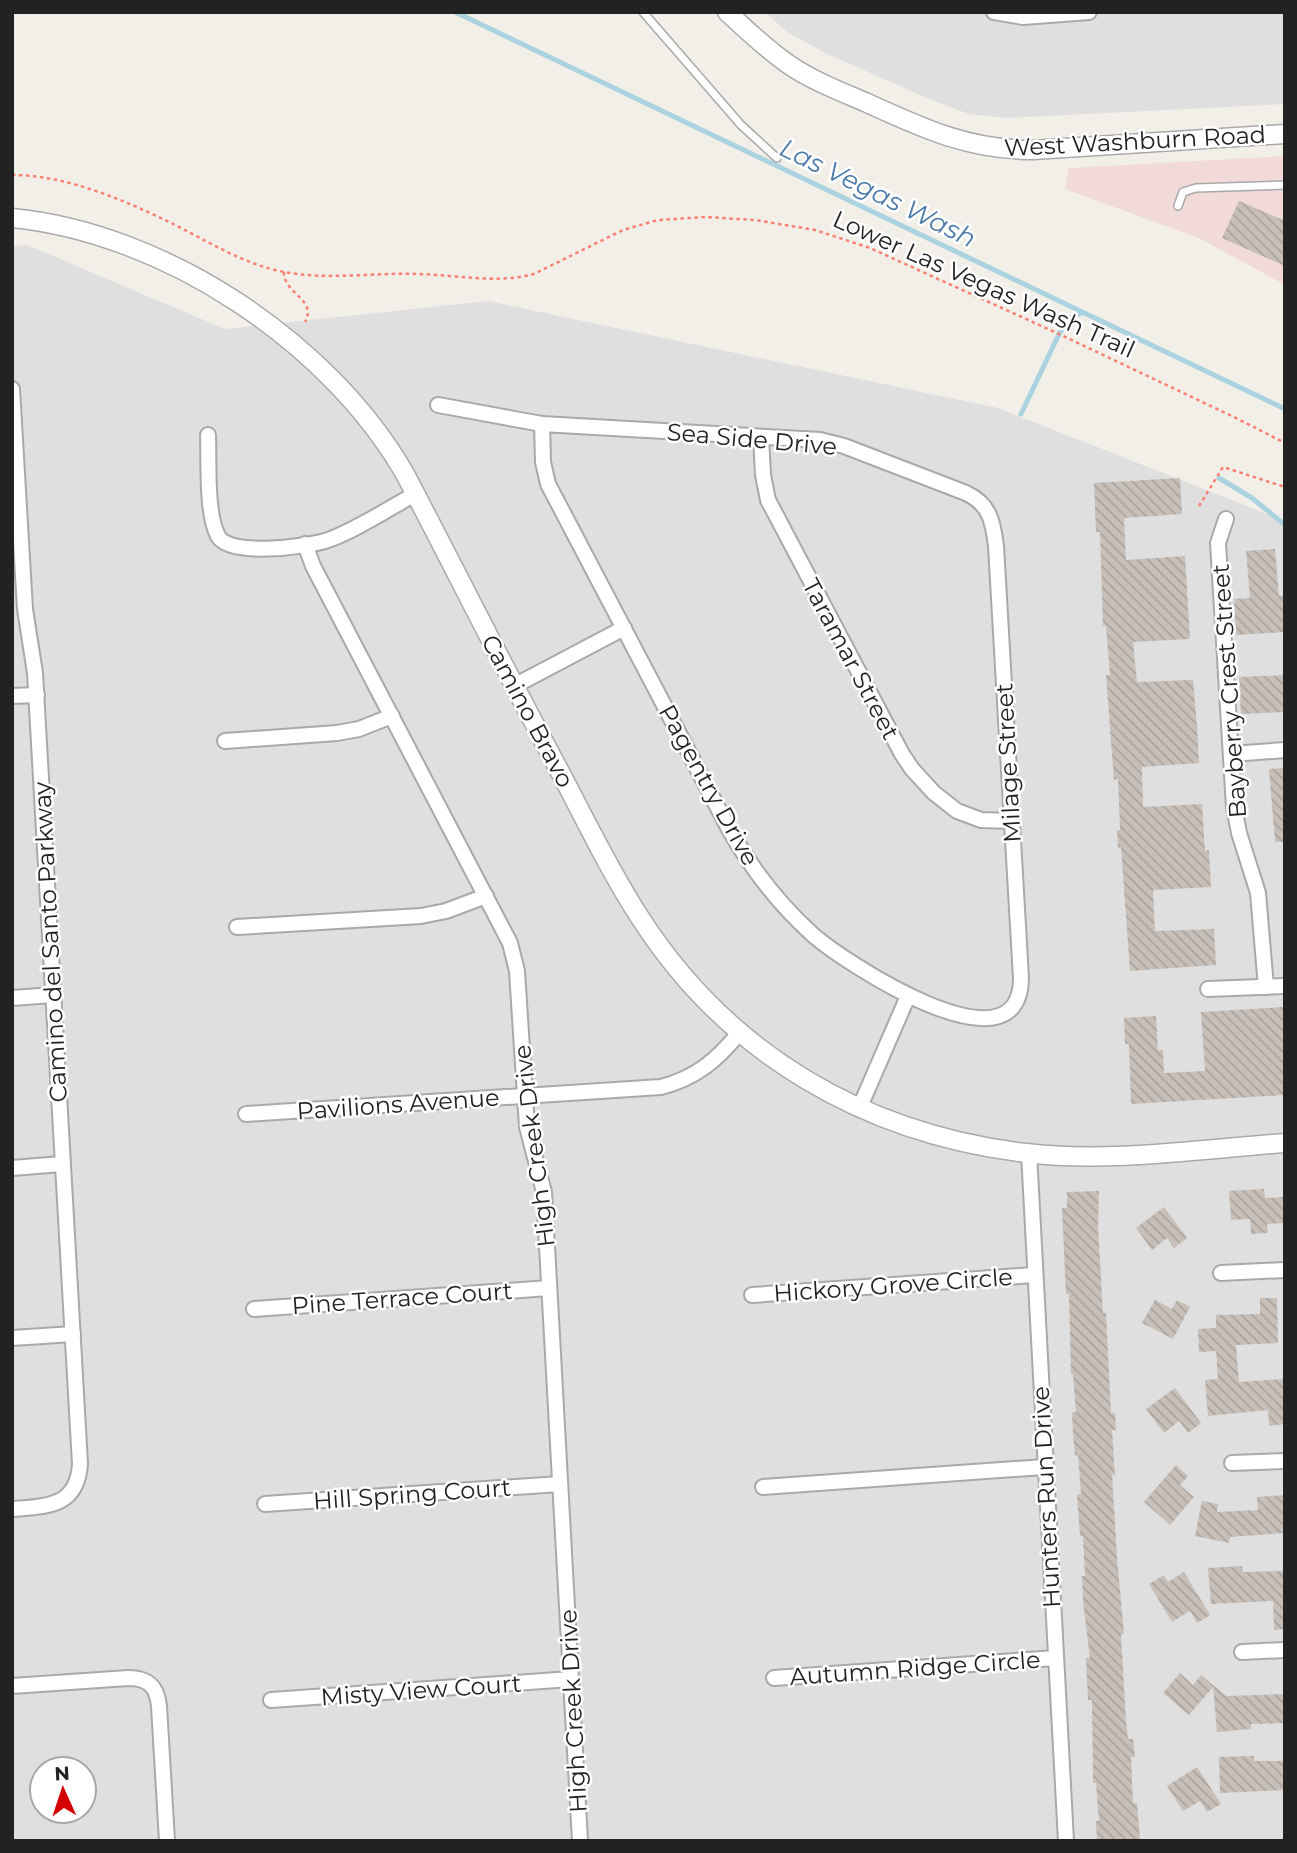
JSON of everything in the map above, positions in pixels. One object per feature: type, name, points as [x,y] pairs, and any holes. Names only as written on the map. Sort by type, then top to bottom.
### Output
[{"type":"street","name":"West Washburn Road","points":[[727,12],[790,65],[820,82],[919,127],[971,145],[1032,150],[1285,134]]},
{"type":"street","points":[[994,12],[1023,17],[1089,12]]},
{"type":"street","name":"Camino Bravo","points":[[12,218],[58,225],[108,239],[173,266],[236,302],[279,333],[327,374],[363,412],[388,446],[415,494],[606,860],[639,917],[687,980],[740,1033],[807,1081],[859,1108],[932,1135],[981,1146],[1029,1153],[1099,1155],[1285,1143]]},
{"type":"street","name":"Camino del Santo Parkway","points":[[12,389],[16,519],[37,695],[80,1464],[78,1480],[71,1494],[48,1506],[12,1509]]},
{"type":"street","name":"Sea Side Drive","points":[[438,405],[542,424],[820,440],[844,446],[966,493],[979,500],[989,512]]},
{"type":"street","name":"Pagentry Drive","points":[[542,424],[543,462],[548,484],[729,829],[764,883],[788,911],[828,947],[876,979],[908,996],[970,1018],[989,1019],[1007,1012]]},
{"type":"street","points":[[208,435],[211,514],[217,535],[223,543],[241,548],[305,544],[332,538],[415,494]]},
{"type":"street","name":"Taramar Street","points":[[761,437],[763,475],[768,500],[902,754],[934,793],[957,811],[981,820],[1011,821]]},
{"type":"street","name":"Milage Street","points":[[989,512],[996,546],[1021,988],[1014,1006],[1007,1012]]},
{"type":"street","name":"Bayberry Crest Street","points":[[1226,519],[1218,543],[1234,807],[1239,833],[1258,893],[1266,987]]},
{"type":"street","name":"High Creek Drive","points":[[305,544],[313,566],[510,943],[517,971],[529,1138],[540,1169],[544,1192],[580,1841]]},
{"type":"street","points":[[514,686],[624,628]]},
{"type":"street","points":[[12,696],[37,695]]},
{"type":"street","points":[[225,741],[337,733],[359,729],[392,716]]},
{"type":"street","points":[[1231,754],[1285,750]]},
{"type":"street","points":[[237,927],[421,916],[446,911],[486,897]]},
{"type":"street","points":[[1208,989],[1285,986]]},
{"type":"street","points":[[12,998],[53,995]]},
{"type":"street","points":[[859,1108],[908,996]]},
{"type":"street","name":"Pavilions Avenue","points":[[246,1114],[647,1089],[687,1079],[711,1063],[740,1033]]},
{"type":"street","name":"Hunters Run Drive","points":[[1029,1153],[1066,1841]]},
{"type":"street","points":[[12,1168],[62,1164]]},
{"type":"street","points":[[1221,1273],[1285,1270]]},
{"type":"street","name":"Hickory Grove Circle","points":[[752,1296],[1034,1275]]},
{"type":"street","name":"Pine Terrace Court","points":[[254,1309],[549,1288]]},
{"type":"street","points":[[12,1338],[73,1334]]},
{"type":"street","points":[[1231,1463],[1285,1461]]},
{"type":"street","points":[[763,1487],[1044,1467]]},
{"type":"street","name":"Hill Spring Court","points":[[265,1504],[559,1484]]},
{"type":"street","points":[[1242,1652],[1285,1650]]},
{"type":"street","name":"Autumn Ridge Circle","points":[[774,1678],[1056,1658]]},
{"type":"street","points":[[12,1686],[128,1678],[141,1679],[151,1684],[157,1694],[159,1706],[167,1841]]},
{"type":"street","name":"Misty View Court","points":[[271,1700],[571,1679]]},
{"type":"lane","points":[[643,12],[741,125],[777,158]]},
{"type":"lane","points":[[1178,206],[1183,192],[1196,188],[1285,185]]},
{"type":"path","name":"Lower Las Vegas Wash Trail","points":[[12,175],[66,183],[132,204],[250,262],[284,272],[336,278],[417,274],[513,278],[534,274],[623,230],[657,220],[705,217],[786,224],[815,230],[870,248],[1071,340],[1285,443]]},
{"type":"path","points":[[284,272],[287,286],[304,300],[308,308],[308,319],[305,322]]},
{"type":"path","points":[[1199,506],[1223,467],[1285,487]]},
{"type":"shaded area","points":[[765,12],[1285,12],[1285,104],[1006,118],[969,114],[827,54],[787,32]]},
{"type":"shaded area","points":[[1285,156],[1285,285],[1201,239],[1065,189],[1069,168]]},
{"type":"shaded area","points":[[27,245],[225,329],[488,301],[998,408],[1285,521],[1285,1841],[12,1841],[12,246]]},
{"type":"building","points":[[1239,201],[1285,221],[1285,266],[1222,238]]},
{"type":"building","points":[[1180,478],[1182,514],[1124,518],[1126,560],[1185,556],[1190,639],[1133,642],[1137,682],[1193,680],[1197,726],[1199,763],[1142,767],[1143,807],[1202,804],[1211,887],[1153,890],[1155,931],[1214,929],[1216,965],[1130,971],[1121,847],[1118,848],[1118,779],[1114,780],[1106,675],[1110,675],[1106,626],[1103,626],[1100,532],[1096,532],[1094,483]]},
{"type":"building","points":[[1275,549],[1279,596],[1285,595],[1285,632],[1236,635],[1234,599],[1250,598],[1246,551]]},
{"type":"building","points":[[1285,675],[1285,712],[1241,714],[1239,677]]},
{"type":"building","points":[[1285,768],[1285,842],[1275,842],[1269,769]]},
{"type":"building","points":[[1283,1007],[1285,1095],[1131,1104],[1129,1044],[1125,1044],[1124,1018],[1156,1016],[1158,1050],[1163,1050],[1164,1073],[1205,1071],[1201,1012]]},
{"type":"building","points":[[1264,1189],[1265,1198],[1285,1197],[1285,1223],[1267,1224],[1268,1233],[1251,1234],[1250,1219],[1231,1220],[1229,1191]]},
{"type":"building","points":[[1099,1191],[1098,1227],[1103,1313],[1106,1313],[1111,1413],[1115,1413],[1116,1430],[1112,1430],[1115,1477],[1112,1474],[1124,1634],[1121,1635],[1126,1721],[1128,1739],[1133,1739],[1133,1803],[1137,1803],[1140,1839],[1114,1841],[1097,1841],[1096,1821],[1099,1821],[1096,1783],[1093,1783],[1092,1700],[1088,1700],[1086,1658],[1090,1658],[1083,1601],[1083,1536],[1080,1536],[1077,1495],[1081,1494],[1073,1433],[1072,1412],[1076,1412],[1071,1374],[1069,1294],[1066,1294],[1062,1208],[1067,1208],[1067,1192]]},
{"type":"building","points":[[1164,1207],[1187,1238],[1174,1248],[1167,1238],[1152,1250],[1136,1228]]},
{"type":"building","points":[[1260,1298],[1277,1298],[1278,1343],[1236,1345],[1239,1382],[1283,1379],[1285,1424],[1269,1426],[1268,1410],[1208,1416],[1205,1380],[1218,1379],[1216,1351],[1199,1352],[1198,1329],[1216,1328],[1216,1315],[1260,1314]]},
{"type":"building","points":[[1155,1300],[1172,1309],[1177,1300],[1190,1307],[1173,1339],[1142,1323]]},
{"type":"building","points":[[1175,1388],[1201,1423],[1188,1433],[1179,1421],[1164,1433],[1146,1409]]},
{"type":"building","points":[[1176,1465],[1188,1476],[1180,1485],[1194,1497],[1170,1525],[1144,1502]]},
{"type":"building","points":[[1285,1495],[1285,1533],[1230,1537],[1229,1543],[1195,1536],[1202,1501],[1218,1504],[1217,1512],[1258,1510],[1257,1497]]},
{"type":"building","points":[[1242,1566],[1243,1572],[1285,1571],[1285,1629],[1274,1630],[1273,1601],[1211,1604],[1208,1568]]},
{"type":"building","points":[[1184,1572],[1210,1615],[1197,1623],[1190,1611],[1172,1622],[1149,1584],[1164,1575],[1168,1582]]},
{"type":"building","points":[[1180,1673],[1193,1685],[1201,1675],[1226,1696],[1285,1694],[1285,1723],[1251,1724],[1251,1729],[1217,1732],[1213,1687],[1189,1715],[1163,1693]]},
{"type":"building","points":[[1254,1756],[1254,1761],[1285,1761],[1285,1790],[1220,1793],[1219,1757]]},
{"type":"building","points":[[1197,1767],[1221,1804],[1207,1812],[1200,1801],[1183,1811],[1167,1786]]},
{"type":"waterway","name":"Las Vegas Wash","points":[[455,12],[1285,409]]},
{"type":"waterway","points":[[1021,414],[1059,334],[1071,317],[1082,313]]},
{"type":"waterway","points":[[1219,478],[1252,498],[1285,525]]}]
